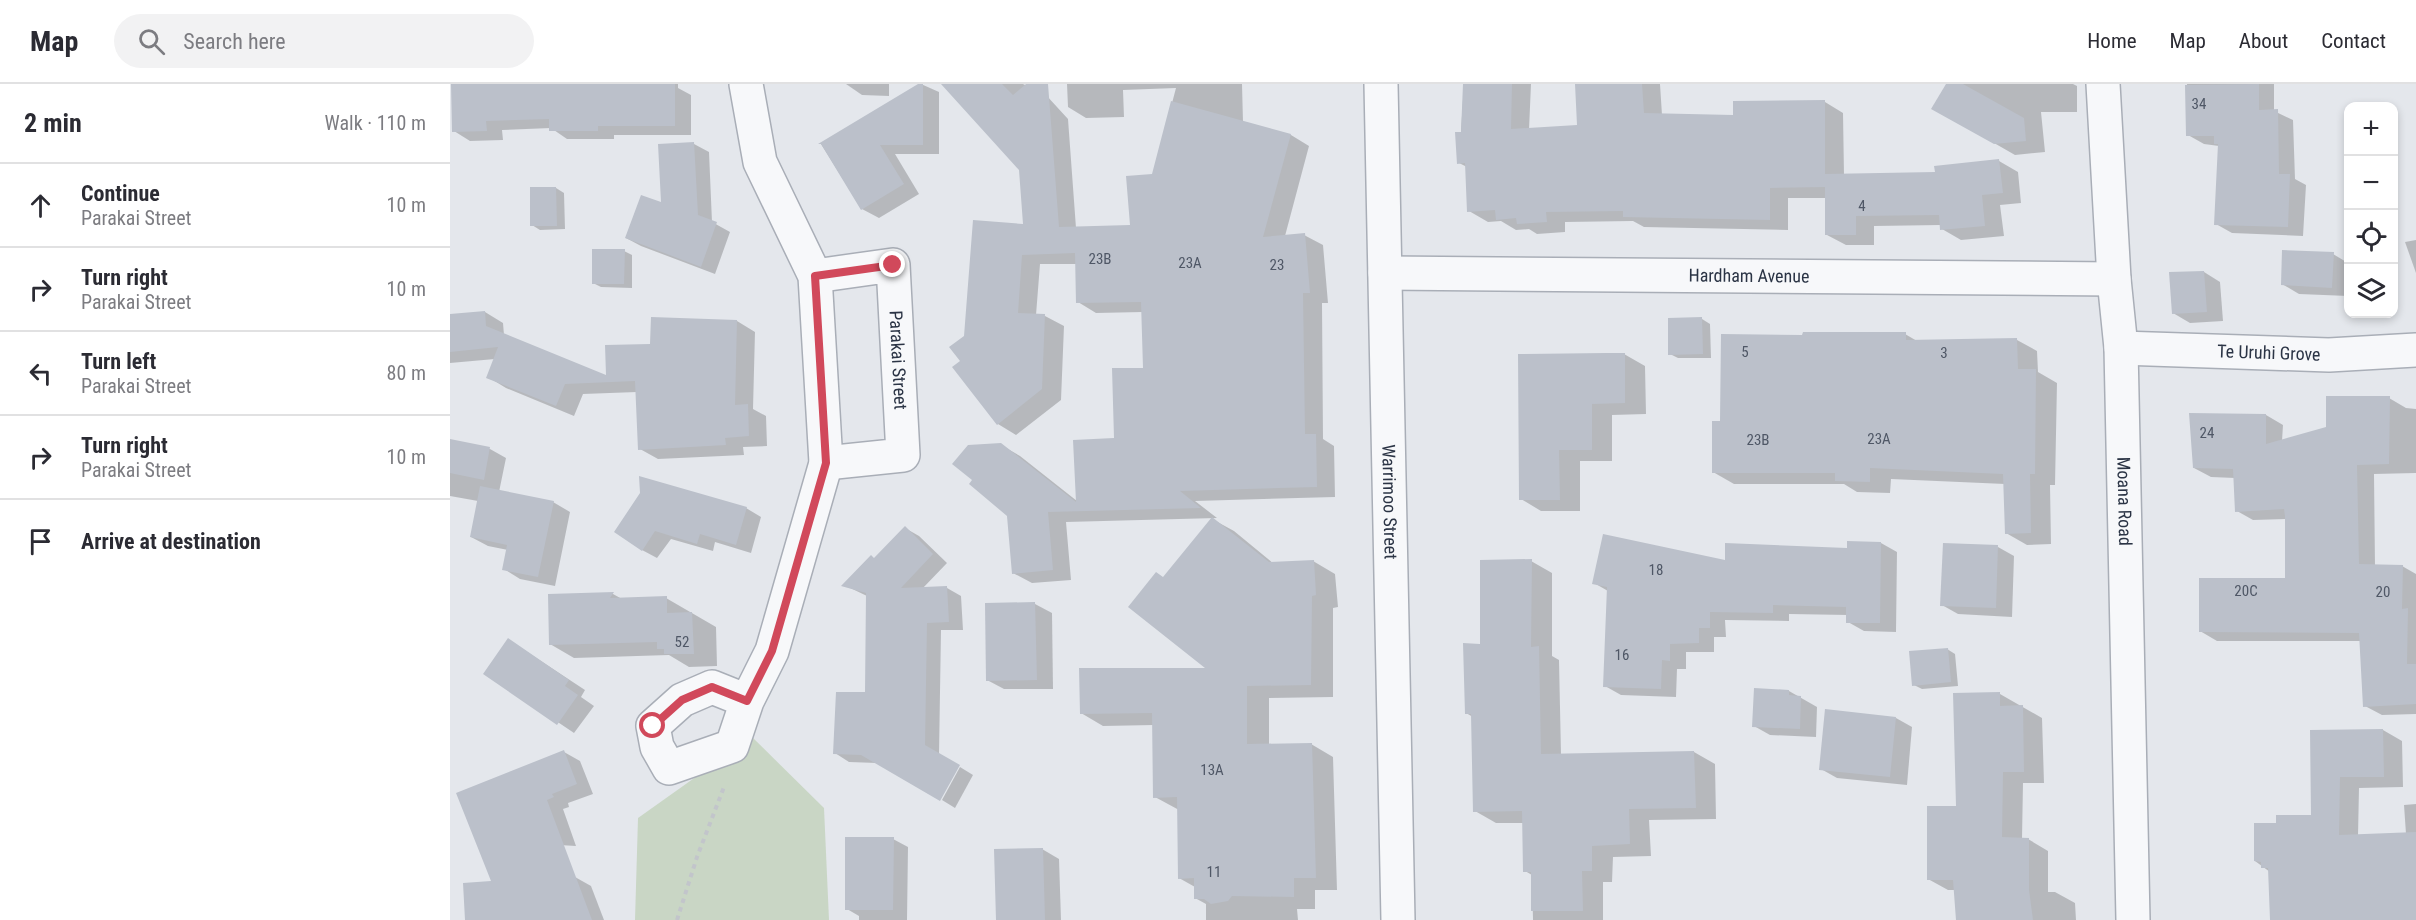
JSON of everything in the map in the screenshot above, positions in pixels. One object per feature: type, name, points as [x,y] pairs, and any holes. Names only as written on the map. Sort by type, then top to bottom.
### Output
[{"type":"street","points":[[746,84],[760,162],[815,276],[826,463],[772,651],[747,701],[732,746],[669,768],[657,747],[653,726],[682,700],[712,687],[747,701]]},
{"type":"street","name":"Warrimoo Street","points":[[1381,84],[1398,920]]},
{"type":"street","name":"Moana Road","points":[[2103,84],[2114,279],[2121,348],[2133,920]]},
{"type":"street","name":"Parakai Street","points":[[815,276],[893,265],[903,455],[826,463]]},
{"type":"street","name":"Hardham Avenue","points":[[1385,273],[2114,279]]},
{"type":"street","name":"Te Uruhi Grove","points":[[2121,348],[2329,355],[2416,350]]},
{"type":"path","points":[[678,920],[697,856],[732,766],[732,746]]},
{"type":"green space","points":[[752,737],[824,808],[829,920],[635,920],[638,818]]},
{"type":"building","points":[[451,84],[675,84],[675,126],[598,126],[598,131],[549,131],[549,119],[486,121],[487,131],[452,132]]},
{"type":"building","points":[[918,84],[923,84],[923,145],[880,145],[904,184],[861,210],[821,144],[818,144]]},
{"type":"building","points":[[941,84],[1002,84],[1013,95],[1026,84],[1048,84],[1059,227],[1130,225],[1126,176],[1152,174],[1171,101],[1291,134],[1263,237],[1305,233],[1310,293],[1303,293],[1305,434],[1316,434],[1317,487],[1180,491],[1201,508],[1048,512],[1053,570],[1012,574],[1007,516],[969,484],[972,480],[952,464],[968,445],[1001,443],[1076,502],[1073,440],[1114,438],[1112,368],[1143,368],[1141,302],[1076,303],[1075,253],[1022,255],[1018,313],[1045,314],[1042,389],[997,425],[952,367],[960,361],[949,347],[964,336],[973,220],[1023,224],[1019,170]]},
{"type":"building","points":[[1463,84],[1512,84],[1511,129],[1577,125],[1575,84],[1642,84],[1644,113],[1733,115],[1733,101],[1825,100],[1825,174],[1935,172],[1934,166],[1999,159],[2003,193],[1982,195],[1985,226],[1940,230],[1939,215],[1856,216],[1856,235],[1825,235],[1825,187],[1770,188],[1770,220],[1623,217],[1623,211],[1546,212],[1547,222],[1517,224],[1516,218],[1496,220],[1495,210],[1467,212],[1465,163],[1457,164],[1455,132],[1461,132]]},
{"type":"building","points":[[1946,84],[1963,84],[2024,118],[2026,141],[1994,144],[1931,109]]},
{"type":"building","points":[[2259,84],[2259,110],[2278,109],[2279,174],[2290,174],[2288,227],[2214,225],[2218,144],[2214,144],[2214,136],[2186,136],[2185,85]]},
{"type":"building","points":[[694,142],[698,215],[717,222],[701,267],[625,238],[641,195],[661,202],[658,144]]},
{"type":"building","points":[[530,187],[556,187],[557,226],[530,226]]},
{"type":"building","points":[[592,249],[625,249],[624,284],[592,284]]},
{"type":"building","points":[[2282,250],[2334,252],[2332,288],[2281,285]]},
{"type":"building","points":[[2204,271],[2207,312],[2172,314],[2169,272]]},
{"type":"building","points":[[485,311],[486,326],[606,375],[605,345],[650,344],[651,317],[737,320],[735,405],[748,404],[749,436],[725,438],[726,445],[638,450],[635,381],[565,384],[556,406],[486,378],[498,347],[450,352],[450,314]]},
{"type":"building","points":[[1702,317],[1703,354],[1668,355],[1668,318]]},
{"type":"building","points":[[1803,332],[1906,332],[1906,340],[2017,338],[2018,369],[2036,369],[2035,474],[2030,474],[2031,533],[2005,534],[2003,474],[1870,468],[1870,482],[1835,481],[1835,473],[1712,473],[1712,421],[1720,421],[1721,334],[1802,335]]},
{"type":"building","points":[[1625,353],[1625,403],[1592,404],[1592,450],[1559,450],[1560,500],[1519,500],[1518,354]]},
{"type":"building","points":[[2326,396],[2390,396],[2389,464],[2357,465],[2359,564],[2403,565],[2402,609],[2408,608],[2407,664],[2416,664],[2416,704],[2363,707],[2359,633],[2199,632],[2199,578],[2285,578],[2285,516],[2284,509],[2235,512],[2233,469],[2193,468],[2189,413],[2266,414],[2266,444],[2326,427]]},
{"type":"building","points":[[450,439],[490,447],[484,480],[450,473]]},
{"type":"building","points":[[639,476],[747,507],[736,545],[700,534],[697,544],[655,531],[642,551],[614,532],[640,493]]},
{"type":"building","points":[[480,486],[554,501],[538,577],[502,570],[507,545],[470,537]]},
{"type":"building","points":[[1212,517],[1269,562],[1314,560],[1316,595],[1312,596],[1311,685],[1247,686],[1247,744],[1312,743],[1316,878],[1294,878],[1294,897],[1232,896],[1228,901],[1211,904],[1204,899],[1194,899],[1194,878],[1178,879],[1177,797],[1153,798],[1152,713],[1080,714],[1079,668],[1205,668],[1128,607],[1156,572],[1163,577]]},
{"type":"building","points":[[905,526],[933,554],[901,588],[947,586],[949,622],[927,623],[925,745],[960,765],[940,801],[861,755],[833,754],[836,692],[865,692],[866,593],[841,586],[871,555],[874,558]]},
{"type":"building","points":[[1603,534],[1725,560],[1725,543],[1847,548],[1847,541],[1881,542],[1880,623],[1846,623],[1846,607],[1773,605],[1773,613],[1710,612],[1710,628],[1699,628],[1699,643],[1670,644],[1670,661],[1662,660],[1661,689],[1603,687],[1607,587],[1592,584]]},
{"type":"building","points":[[1943,543],[1998,545],[1996,608],[1940,606]]},
{"type":"building","points":[[1532,559],[1531,647],[1539,646],[1541,754],[1694,751],[1696,808],[1629,809],[1630,844],[1592,846],[1592,871],[1582,871],[1583,911],[1531,911],[1531,872],[1523,872],[1522,811],[1473,812],[1471,714],[1465,714],[1463,643],[1480,644],[1480,560]]},
{"type":"building","points":[[614,592],[610,598],[667,596],[667,613],[692,612],[694,654],[664,654],[664,649],[657,649],[657,642],[549,645],[548,594]]},
{"type":"building","points":[[1035,602],[1037,680],[986,681],[985,603]]},
{"type":"building","points":[[508,638],[569,680],[565,686],[578,695],[557,725],[483,674]]},
{"type":"building","points":[[1948,648],[1951,682],[1912,686],[1909,651]]},
{"type":"building","points":[[1754,688],[1789,690],[1789,695],[1801,696],[1800,729],[1752,727]]},
{"type":"building","points":[[2000,692],[2000,706],[2023,705],[2024,772],[2003,772],[2002,837],[2029,838],[2029,890],[2033,920],[1956,920],[1953,880],[1927,880],[1927,806],[1956,806],[1953,693]]},
{"type":"building","points":[[1825,709],[1896,717],[1890,777],[1819,770]]},
{"type":"building","points":[[2383,729],[2384,777],[2340,777],[2339,835],[2416,832],[2416,920],[2270,920],[2268,868],[2261,868],[2261,862],[2254,861],[2254,823],[2276,823],[2276,815],[2311,815],[2310,730]]},
{"type":"building","points":[[564,750],[577,784],[552,794],[554,797],[547,800],[592,920],[465,920],[463,883],[491,881],[456,793]]},
{"type":"building","points":[[845,837],[894,837],[893,910],[845,910]]},
{"type":"building","points":[[1043,848],[1045,920],[996,920],[994,849]]},
{"type":"route","points":[[653,726],[682,700],[712,687],[747,701],[772,651],[826,463],[815,276],[893,265]]}]
